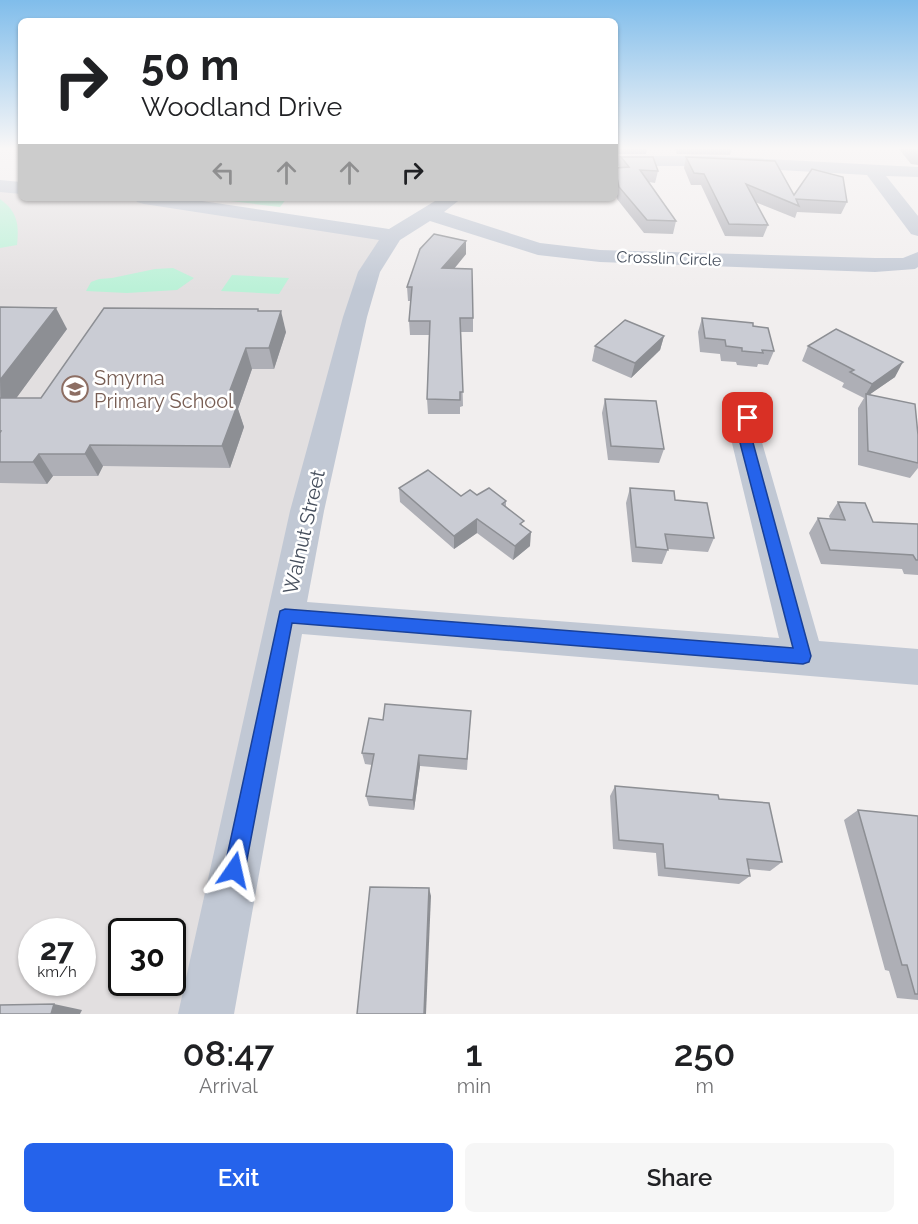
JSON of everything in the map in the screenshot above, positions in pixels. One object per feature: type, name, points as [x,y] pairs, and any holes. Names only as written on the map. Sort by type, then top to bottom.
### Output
[{"type":"street","points":[[893,196],[918,230]]},
{"type":"street","points":[[164,201],[392,236]]},
{"type":"street","name":"Walnut Street","points":[[207,1014],[285,616],[355,317],[369,272],[392,236],[439,206]]},
{"type":"street","name":"Crosslin Circle","points":[[439,206],[538,249],[600,256],[875,265],[907,264],[918,259]]},
{"type":"street","points":[[748,418],[746,439],[803,656]]},
{"type":"street","points":[[285,616],[918,667]]},
{"type":"shaded area","points":[[0,196],[18,196],[18,201],[164,201],[392,236],[369,272],[206,1014],[0,1014]]},
{"type":"green space","points":[[0,199],[11,209],[16,219],[17,245],[0,248]]},
{"type":"green space","points":[[230,201],[285,201],[280,207]]},
{"type":"green space","points":[[173,268],[194,278],[177,290],[127,293],[86,291],[91,282],[99,279]]},
{"type":"green space","points":[[232,275],[289,278],[279,294],[221,291]]},
{"type":"building","points":[[627,196],[659,196],[676,221],[647,220]]},
{"type":"building","points":[[715,196],[753,196],[768,225],[729,224]]},
{"type":"building","points":[[776,196],[846,196],[847,202],[796,199],[799,206]]},
{"type":"building","points":[[434,234],[466,241],[442,268],[472,269],[473,318],[460,318],[463,392],[460,392],[460,400],[427,399],[430,321],[409,321],[412,287],[407,287],[420,249]]},
{"type":"building","points":[[0,307],[56,308],[0,380]]},
{"type":"building","points":[[104,308],[281,311],[269,348],[246,348],[224,406],[237,406],[222,446],[90,445],[85,454],[39,454],[33,462],[0,462],[0,398],[41,398]]},
{"type":"building","points":[[702,318],[753,323],[753,326],[768,328],[774,351],[762,350],[763,353],[742,351],[742,348],[726,346],[725,340],[705,338]]},
{"type":"building","points":[[625,320],[664,336],[635,363],[595,346]]},
{"type":"building","points":[[836,329],[903,362],[872,384],[850,372],[854,370],[808,346]]},
{"type":"building","points":[[866,394],[915,404],[918,463],[868,451]]},
{"type":"building","points":[[605,399],[656,401],[664,449],[611,446]]},
{"type":"building","points":[[428,470],[461,496],[470,490],[477,495],[489,488],[506,501],[502,504],[524,521],[520,524],[531,532],[515,546],[477,519],[454,536],[399,488]]},
{"type":"building","points":[[630,488],[674,491],[675,500],[707,503],[714,538],[665,534],[668,550],[636,547]]},
{"type":"building","points":[[838,502],[865,503],[873,522],[918,524],[918,560],[913,555],[830,550],[818,518],[845,520]]},
{"type":"building","points":[[385,704],[471,711],[467,759],[419,755],[413,800],[366,796],[374,754],[362,753],[369,718],[383,720]]},
{"type":"building","points":[[615,786],[718,795],[719,799],[769,803],[782,862],[747,859],[750,876],[665,868],[663,844],[619,840]]},
{"type":"building","points":[[858,810],[918,816],[918,994],[915,994],[907,965],[902,965]]},
{"type":"building","points":[[370,887],[429,888],[424,1014],[357,1014]]},
{"type":"building","points":[[54,1004],[51,1014],[0,1014],[0,1005]]},
{"type":"place","name":"Smyrna Primary School","points":[[75,389]]},
{"type":"route","points":[[234,870],[285,616],[803,656],[746,439],[748,418]]}]
